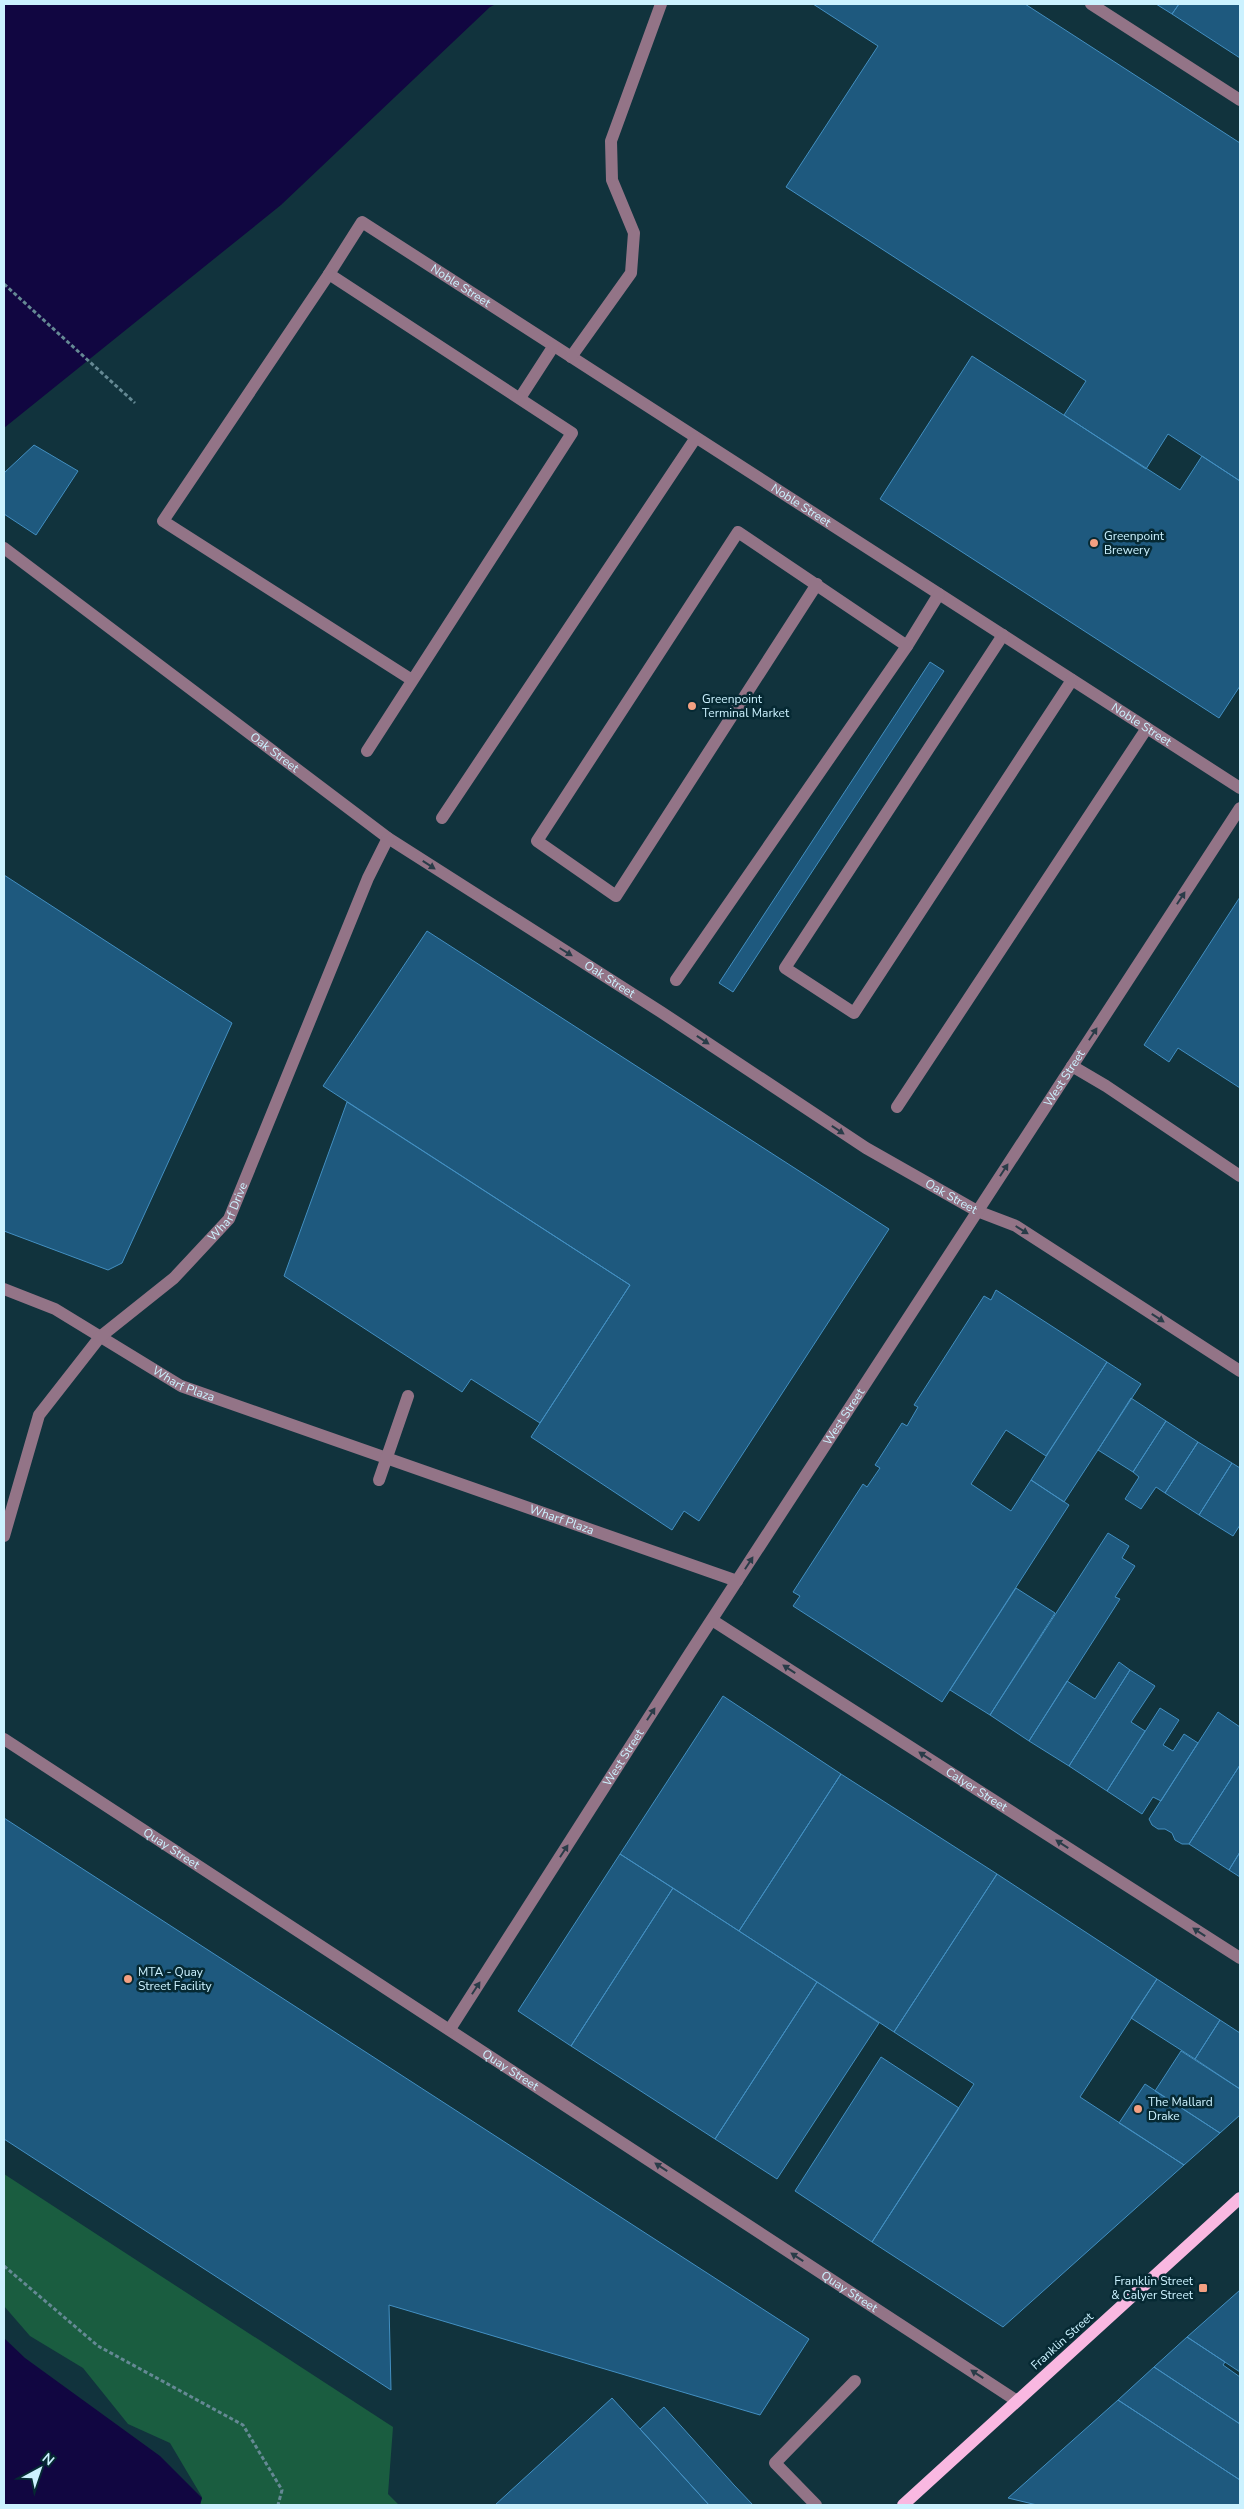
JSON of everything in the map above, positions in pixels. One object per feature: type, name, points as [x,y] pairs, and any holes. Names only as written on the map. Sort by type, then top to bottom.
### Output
[{"type":"main road","name":"Franklin Street","points":[[904,2505],[1240,2198]]},
{"type":"street","points":[[572,357],[631,273],[634,233],[612,180],[611,141],[661,4]]},
{"type":"street","points":[[1090,4],[1240,100]]},
{"type":"street","name":"Noble Street","points":[[329,274],[362,222],[553,347],[572,357],[695,439],[1240,788]]},
{"type":"street","points":[[367,751],[572,433],[329,274],[163,521],[412,680]]},
{"type":"street","points":[[520,398],[553,347]]},
{"type":"street","points":[[442,818],[695,439]]},
{"type":"street","points":[[818,584],[616,896],[537,840],[738,532],[818,584],[906,646]]},
{"type":"street","name":"Oak Street","points":[[4,548],[388,838],[661,1012],[866,1148],[977,1211],[1016,1226],[1240,1371]]},
{"type":"street","points":[[676,980],[906,646],[939,594]]},
{"type":"street","points":[[1003,635],[785,968],[854,1013],[1072,680]]},
{"type":"street","points":[[897,1108],[1147,728]]},
{"type":"street","name":"West Street","points":[[450,2029],[737,1580],[1240,808]]},
{"type":"street","name":"Wharf Drive","points":[[4,1536],[39,1415],[100,1337],[174,1278],[229,1219],[368,878],[388,838]]},
{"type":"street","points":[[1072,1066],[1106,1086],[1240,1176]]},
{"type":"street","name":"Wharf Plaza","points":[[4,1290],[55,1309],[181,1386],[737,1580]]},
{"type":"street","points":[[379,1480],[408,1396]]},
{"type":"street","name":"Calyer Street","points":[[712,1620],[1240,1958]]},
{"type":"street","name":"Quay Street","points":[[4,1740],[450,2029],[1017,2401]]},
{"type":"street","points":[[816,2505],[776,2463],[855,2381]]},
{"type":"path","points":[[4,284],[136,403]]},
{"type":"path","points":[[4,2266],[98,2346],[243,2425],[282,2490],[278,2505]]},
{"type":"green space","points":[[4,2174],[393,2427],[388,2494],[399,2505],[200,2505],[202,2497],[170,2443],[128,2424],[83,2368],[30,2336],[4,2306]]},
{"type":"shaded area","points":[[4,4],[496,4],[490,7],[281,205],[4,428]]},
{"type":"shaded area","points":[[4,2338],[25,2358],[160,2456],[202,2498],[200,2505],[4,2505]]},
{"type":"building","points":[[813,4],[1025,4],[1240,143],[1240,481],[1168,434],[1146,469],[1064,415],[1086,381],[786,187],[878,46]]},
{"type":"building","points":[[1156,4],[1179,4],[1172,14]]},
{"type":"building","points":[[1179,4],[1240,4],[1240,58],[1172,14]]},
{"type":"building","points":[[972,356],[1180,490],[1202,456],[1240,481],[1240,686],[1219,718],[880,499]]},
{"type":"building","points":[[34,445],[78,471],[36,535],[4,514],[4,473]]},
{"type":"building","points":[[930,662],[944,671],[733,992],[719,983]]},
{"type":"building","points":[[4,875],[232,1023],[122,1263],[108,1270],[4,1231]]},
{"type":"building","points":[[1240,897],[1240,1088],[1178,1048],[1169,1062],[1144,1045]]},
{"type":"building","points":[[427,931],[889,1229],[699,1521],[684,1511],[672,1530],[531,1437],[630,1285],[323,1086]]},
{"type":"building","points":[[347,1102],[630,1285],[540,1423],[471,1379],[462,1392],[284,1276]]},
{"type":"building","points":[[996,1290],[1107,1362],[1046,1456],[1006,1430],[971,1484],[1011,1511],[1031,1480],[1069,1505],[942,1702],[793,1606],[800,1596],[793,1592],[863,1484],[867,1487],[880,1468],[875,1465],[902,1423],[907,1426],[918,1407],[914,1405],[984,1296],[991,1300]]},
{"type":"building","points":[[1107,1362],[1141,1384],[1064,1502],[1031,1480]]},
{"type":"building","points":[[1131,1398],[1166,1421],[1133,1472],[1098,1450]]},
{"type":"building","points":[[1166,1421],[1198,1442],[1165,1493],[1156,1487],[1141,1509],[1125,1499],[1139,1477],[1133,1472]]},
{"type":"building","points":[[1198,1442],[1232,1463],[1199,1515],[1165,1493]]},
{"type":"building","points":[[1232,1463],[1240,1468],[1240,1525],[1233,1536],[1199,1515]]},
{"type":"building","points":[[1108,1533],[1129,1546],[1122,1558],[1135,1566],[1115,1597],[1120,1599],[1029,1741],[990,1715]]},
{"type":"building","points":[[1016,1588],[1055,1613],[990,1715],[950,1690]]},
{"type":"building","points":[[1119,1662],[1130,1670],[1069,1766],[1029,1741],[1067,1681],[1095,1699]]},
{"type":"building","points":[[1130,1670],[1155,1686],[1131,1722],[1145,1731],[1107,1791],[1069,1766]]},
{"type":"building","points":[[723,1696],[841,1774],[739,1931],[620,1854]]},
{"type":"building","points":[[1160,1708],[1179,1720],[1163,1745],[1173,1751],[1184,1734],[1198,1743],[1161,1801],[1153,1797],[1142,1814],[1107,1791]]},
{"type":"building","points":[[1218,1712],[1240,1727],[1240,1765],[1189,1844],[1182,1844],[1175,1840],[1172,1833],[1152,1825],[1149,1819]]},
{"type":"building","points":[[1240,1765],[1240,1852],[1229,1870],[1189,1844]]},
{"type":"building","points":[[841,1774],[997,1874],[894,2032],[739,1931]]},
{"type":"building","name":"MTA - Quay Street Facility","points":[[4,1818],[809,2339],[760,2415],[389,2305],[391,2390],[4,2139]]},
{"type":"building","points":[[1240,1852],[1240,1877],[1229,1870]]},
{"type":"building","points":[[620,1854],[673,1888],[571,2046],[518,2011]]},
{"type":"building","points":[[997,1874],[1157,1979],[1080,2097],[1184,2165],[1003,2327],[872,2242],[974,2084],[894,2032]]},
{"type":"building","points":[[673,1888],[817,1982],[715,2139],[571,2046]]},
{"type":"building","points":[[1157,1979],[1220,2020],[1195,2059],[1131,2018]]},
{"type":"building","points":[[817,1982],[879,2023],[777,2179],[715,2139]]},
{"type":"building","points":[[1220,2020],[1240,2033],[1240,2089],[1195,2059]]},
{"type":"building","points":[[1181,2051],[1240,2089],[1240,2115],[1220,2133],[1155,2091]]},
{"type":"building","points":[[881,2057],[959,2108],[872,2242],[795,2191]]},
{"type":"building","points":[[1145,2084],[1220,2133],[1184,2165],[1119,2123]]},
{"type":"building","points":[[1240,2290],[1240,2372],[1187,2337]]},
{"type":"building","points":[[1187,2337],[1225,2362],[1223,2365],[1240,2377],[1240,2424],[1154,2367]]},
{"type":"building","points":[[1154,2367],[1240,2424],[1240,2480],[1118,2400]]},
{"type":"building","points":[[612,2398],[709,2505],[495,2505]]},
{"type":"building","points":[[1118,2400],[1240,2480],[1240,2505],[1037,2505],[1008,2498]]},
{"type":"building","points":[[664,2407],[753,2505],[709,2505],[640,2429]]},
{"type":"place","name":"Greenpoint Brewery","points":[[1094,543]]},
{"type":"place","name":"Greenpoint Terminal Market","points":[[692,706]]},
{"type":"place","name":"MTA - Quay Street Facility","points":[[128,1979]]},
{"type":"place","name":"The Mallard Drake","points":[[1138,2109]]},
{"type":"place","name":"Franklin Street & Calyer Street","points":[[1203,2288]]}]
